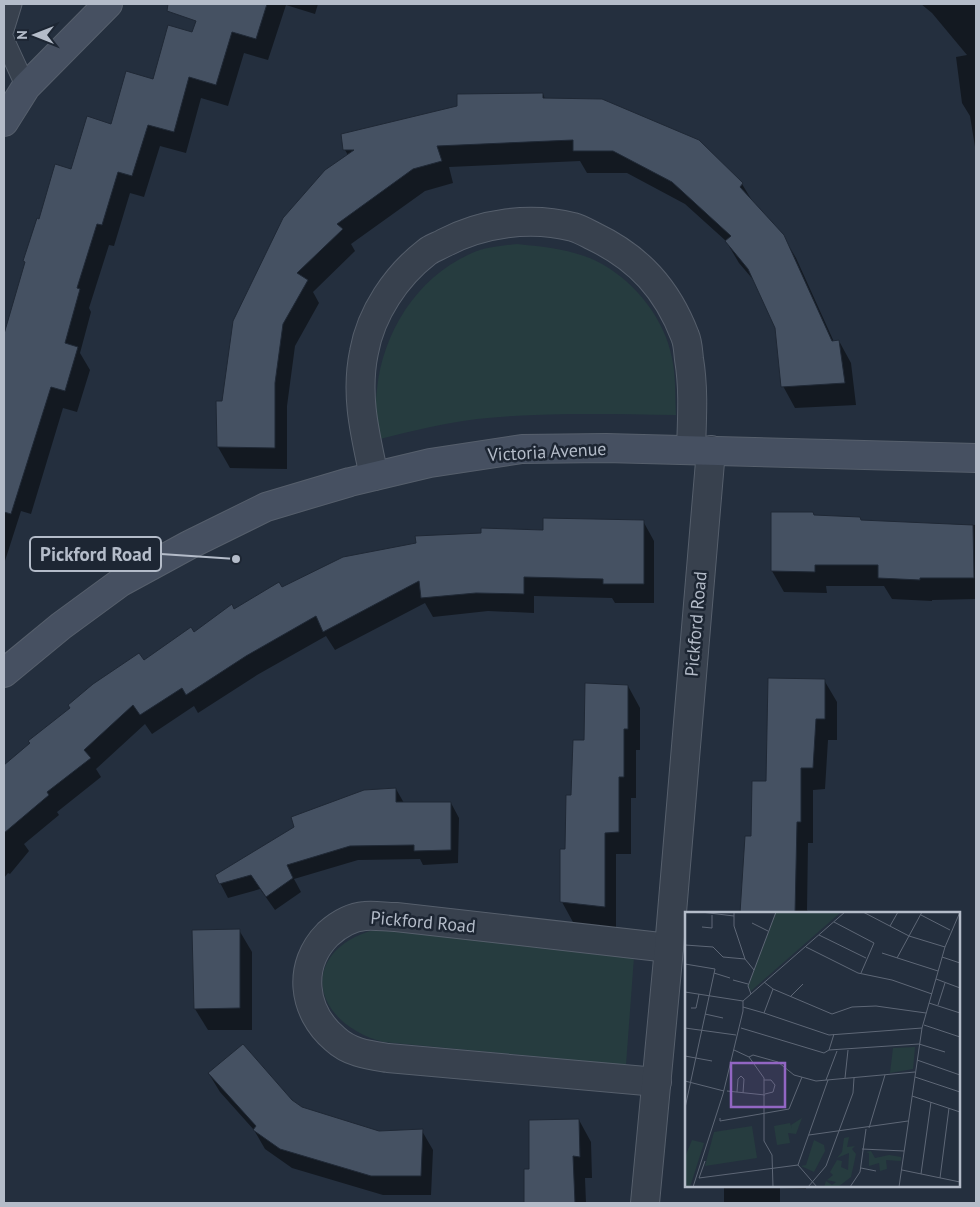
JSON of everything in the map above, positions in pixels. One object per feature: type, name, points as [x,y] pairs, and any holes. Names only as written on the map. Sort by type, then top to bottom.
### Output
[{"type":"street","points":[[4,122],[26,87],[108,4]]},
{"type":"street","points":[[374,476],[362,416],[361,383],[364,352],[376,316],[396,282],[428,251],[464,233],[499,224],[539,222],[574,227],[615,246],[645,270],[670,302],[686,338],[701,450]]},
{"type":"street","name":"Victoria Avenue","points":[[4,673],[61,626],[121,582],[189,545],[266,507],[374,476],[430,463],[522,449],[606,448],[976,458]]},
{"type":"street","name":"Pickford Road","points":[[645,1203],[669,948],[701,450]]},
{"type":"street","name":"Pickford Road","points":[[657,1082],[388,1058],[359,1053],[336,1040],[319,1023],[307,991],[307,977],[319,943],[334,929],[348,920],[365,916],[396,917],[669,948]]},
{"type":"lane","points":[[4,30],[12,4]]},
{"type":"lane","points":[[4,39],[26,87]]},
{"type":"green space","points":[[517,244],[561,250],[592,259],[614,272],[637,292],[656,317],[668,344],[674,372],[676,415],[576,414],[477,419],[416,430],[380,439],[375,422],[375,412],[381,368],[395,327],[406,309],[435,276],[452,263],[482,249]]},
{"type":"green space","points":[[381,928],[634,957],[626,1065],[383,1042],[358,1032],[339,1018],[327,1002],[322,984],[325,967],[336,951],[354,937]]},
{"type":"building","points":[[168,4],[267,4],[256,39],[232,32],[216,85],[189,77],[174,132],[148,125],[132,176],[118,172],[102,225],[97,224],[77,288],[80,289],[65,343],[78,347],[65,391],[51,387],[11,514],[4,512],[4,334],[25,262],[23,261],[37,218],[39,219],[55,164],[71,169],[87,116],[111,124],[126,71],[153,79],[168,25],[192,32],[196,21],[167,11]]},
{"type":"building","points":[[543,93],[543,98],[602,99],[699,140],[743,183],[740,187],[784,235],[832,341],[839,340],[845,383],[781,387],[775,328],[748,269],[725,241],[731,236],[672,182],[613,151],[573,151],[573,140],[437,146],[442,161],[413,169],[337,224],[343,229],[297,273],[308,280],[283,324],[275,383],[275,448],[217,447],[216,401],[222,401],[233,321],[283,218],[325,170],[354,150],[343,150],[341,134],[457,106],[457,94]]},
{"type":"building","points":[[771,512],[813,512],[814,515],[860,517],[861,520],[973,525],[974,578],[920,578],[920,580],[878,578],[878,565],[815,565],[815,572],[771,571]]},
{"type":"building","points":[[543,518],[644,520],[644,584],[603,584],[603,579],[524,577],[524,594],[476,593],[421,598],[419,581],[323,632],[316,616],[246,656],[186,695],[182,688],[140,715],[133,705],[84,750],[91,758],[47,792],[49,795],[4,833],[4,765],[30,743],[28,741],[70,708],[68,705],[93,684],[139,653],[144,660],[191,627],[194,632],[232,604],[234,609],[279,582],[282,587],[343,557],[416,543],[415,536],[481,533],[481,528],[543,530]]},
{"type":"building","points":[[768,678],[825,679],[825,719],[816,719],[813,768],[801,768],[801,822],[797,822],[795,912],[740,912],[745,836],[751,836],[752,781],[766,781]]},
{"type":"building","points":[[585,683],[628,685],[628,729],[624,729],[624,777],[619,777],[619,832],[605,833],[605,907],[560,902],[560,849],[565,849],[566,795],[571,795],[573,740],[584,740]]},
{"type":"building","points":[[396,788],[396,802],[451,802],[451,850],[414,851],[414,845],[350,846],[287,865],[293,878],[266,897],[251,875],[219,884],[215,875],[294,827],[291,817],[364,790]]},
{"type":"building","points":[[240,929],[240,1008],[194,1009],[192,930]]},
{"type":"building","points":[[243,1044],[292,1100],[302,1107],[379,1131],[423,1129],[421,1176],[371,1176],[280,1149],[253,1130],[256,1126],[208,1073]]},
{"type":"building","points":[[579,1119],[580,1157],[573,1156],[575,1203],[524,1203],[524,1169],[529,1169],[529,1120]]},
{"type":"place","name":"Pickford Road","points":[[236,559]]}]
